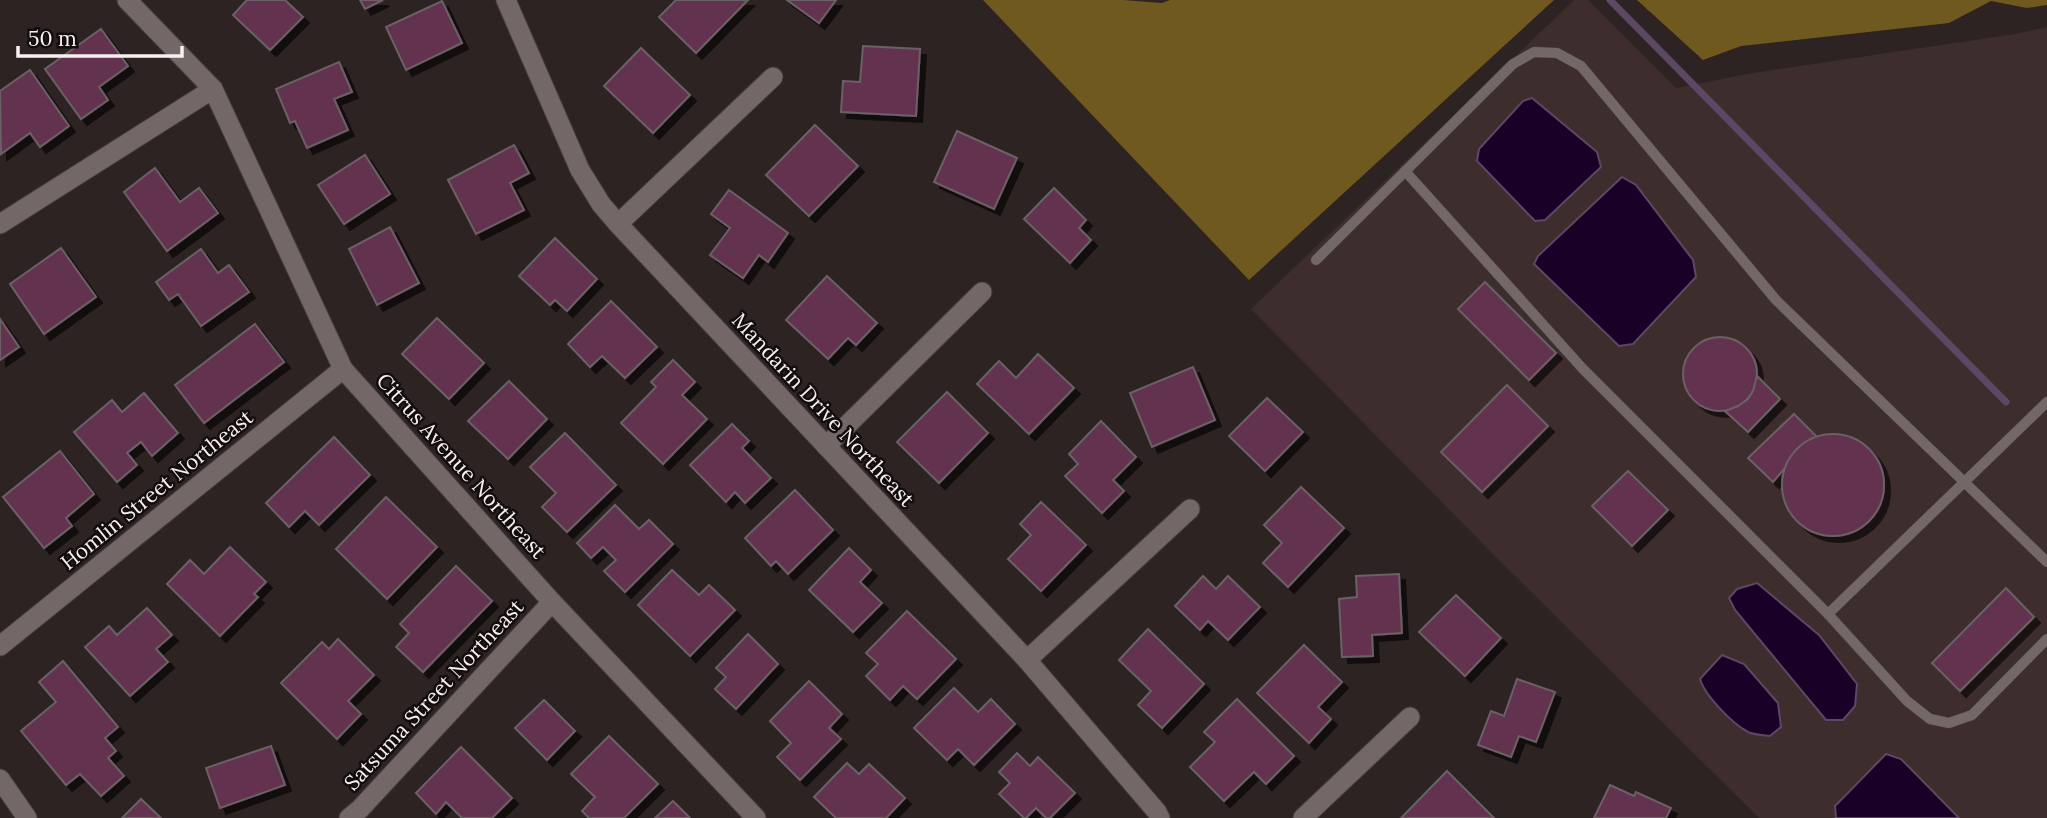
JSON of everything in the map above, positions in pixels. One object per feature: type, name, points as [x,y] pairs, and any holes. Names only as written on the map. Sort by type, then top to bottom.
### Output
[{"type":"street","name":"Citrus Avenue Northeast","points":[[127,0],[213,89],[343,369],[552,603],[756,818]]},
{"type":"street","name":"Mandarin Drive Northeast","points":[[506,0],[580,170],[601,204],[1027,660],[1160,818]]},
{"type":"street","points":[[618,224],[773,77]]},
{"type":"street","points":[[0,224],[213,89]]},
{"type":"street","points":[[826,446],[982,292]]},
{"type":"street","name":"Homlin Street Northeast","points":[[0,646],[343,369]]},
{"type":"street","points":[[1027,660],[1191,509]]},
{"type":"street","name":"Satsuma Street Northeast","points":[[358,815],[552,603]]},
{"type":"street","points":[[1303,818],[1410,717]]},
{"type":"street","points":[[0,779],[27,818]]},
{"type":"lane","points":[[1316,260],[1513,64],[1534,52],[1558,53],[1581,66],[1776,300],[2047,562]]},
{"type":"lane","points":[[1405,171],[1583,369],[1828,614],[1907,701],[1930,719],[1949,723],[1972,715],[2047,639]]},
{"type":"lane","points":[[1828,614],[2047,402]]},
{"type":"shaded area","points":[[983,0],[1123,0],[1162,3],[1170,0],[1554,0],[1249,280]]},
{"type":"shaded area","points":[[1574,0],[1588,0],[1676,88],[1747,74],[2047,27],[2047,818],[1759,818],[1251,309]]},
{"type":"shaded area","points":[[1637,0],[2047,0],[2047,5],[2027,8],[1991,1],[1949,23],[1741,46],[1703,60]]},
{"type":"shaded area","points":[[1532,98],[1597,152],[1601,167],[1545,220],[1535,221],[1477,161],[1479,149],[1523,101]]},
{"type":"shaded area","points":[[1622,177],[1636,185],[1693,260],[1696,277],[1633,344],[1619,346],[1534,264],[1538,256]]},
{"type":"shaded area","points":[[1757,583],[1819,635],[1857,684],[1855,706],[1843,720],[1826,720],[1735,610],[1729,598],[1737,589]]},
{"type":"shaded area","points":[[1722,655],[1744,664],[1778,703],[1781,727],[1770,736],[1753,734],[1742,728],[1720,709],[1703,686],[1700,679]]},
{"type":"shaded area","points":[[1886,754],[1901,759],[1959,818],[1836,818],[1835,806]]},
{"type":"building","points":[[247,0],[285,0],[303,17],[270,50],[233,15]]},
{"type":"building","points":[[360,0],[383,0],[365,9]]},
{"type":"building","points":[[676,0],[748,0],[696,53],[659,17]]},
{"type":"building","points":[[787,0],[836,0],[819,23]]},
{"type":"building","points":[[442,1],[462,43],[406,70],[386,27]]},
{"type":"building","points":[[101,29],[128,66],[99,87],[108,100],[81,119],[45,69]]},
{"type":"building","points":[[863,46],[920,49],[916,116],[841,112],[843,81],[860,82]]},
{"type":"building","points":[[641,48],[690,95],[653,133],[604,86]]},
{"type":"building","points":[[339,62],[352,92],[334,99],[348,130],[307,148],[295,121],[290,123],[276,89]]},
{"type":"building","points":[[30,70],[69,126],[40,147],[30,133],[1,154],[0,91]]},
{"type":"building","points":[[815,125],[858,166],[809,216],[766,175]]},
{"type":"building","points":[[957,131],[1017,158],[994,209],[934,182]]},
{"type":"building","points":[[514,145],[529,173],[510,183],[524,210],[476,234],[448,180]]},
{"type":"building","points":[[365,155],[390,194],[344,224],[318,185]]},
{"type":"building","points":[[155,168],[180,202],[199,188],[218,213],[167,251],[124,192]]},
{"type":"building","points":[[1054,188],[1086,220],[1079,228],[1091,240],[1070,263],[1024,219]]},
{"type":"building","points":[[729,190],[788,233],[768,262],[759,255],[743,278],[710,255],[730,228],[711,214]]},
{"type":"building","points":[[390,227],[419,283],[377,305],[349,249]]},
{"type":"building","points":[[555,238],[597,279],[567,311],[555,300],[550,305],[519,276]]},
{"type":"building","points":[[61,248],[96,297],[44,334],[10,284]]},
{"type":"building","points":[[201,249],[218,273],[229,265],[249,292],[201,326],[178,294],[169,300],[156,282]]},
{"type":"building","points":[[827,276],[877,323],[856,345],[848,338],[828,359],[786,320]]},
{"type":"building","points":[[1485,282],[1556,353],[1529,380],[1458,309]]},
{"type":"building","points":[[611,301],[657,347],[625,378],[602,356],[590,367],[568,344]]},
{"type":"building","points":[[437,318],[484,363],[449,399],[402,354]]},
{"type":"building","points":[[0,319],[19,347],[0,360]]},
{"type":"building","points":[[255,324],[284,362],[204,423],[175,385]]},
{"type":"building","points":[[1713,337],[1727,337],[1741,343],[1751,353],[1757,374],[1751,395],[1741,405],[1727,411],[1713,411],[1699,405],[1689,395],[1683,381],[1683,367],[1689,353],[1699,343]]},
{"type":"building","points":[[1038,354],[1074,388],[1029,434],[977,384],[999,361],[1016,378]]},
{"type":"building","points":[[673,360],[695,382],[682,395],[707,419],[663,464],[621,423],[656,387],[651,382]]},
{"type":"building","points":[[1193,367],[1215,420],[1152,447],[1130,393]]},
{"type":"building","points":[[1757,376],[1780,399],[1748,432],[1725,411],[1748,399]]},
{"type":"building","points":[[509,381],[547,419],[508,459],[468,421]]},
{"type":"building","points":[[1507,385],[1548,426],[1482,492],[1441,452]]},
{"type":"building","points":[[947,392],[988,433],[939,483],[897,442]]},
{"type":"building","points":[[144,393],[178,433],[152,456],[141,442],[127,453],[137,465],[117,482],[74,432],[112,400],[122,412]]},
{"type":"building","points":[[1267,398],[1303,432],[1265,471],[1229,436]]},
{"type":"building","points":[[1794,414],[1817,437],[1797,449],[1773,482],[1748,458]]},
{"type":"building","points":[[1101,421],[1136,457],[1113,480],[1124,491],[1102,513],[1065,476],[1078,464],[1069,454]]},
{"type":"building","points":[[732,424],[749,441],[742,448],[771,478],[745,503],[735,492],[726,502],[690,465]]},
{"type":"building","points":[[565,433],[616,485],[567,532],[542,507],[556,493],[530,467]]},
{"type":"building","points":[[1833,434],[1852,438],[1869,449],[1880,466],[1884,485],[1880,504],[1869,521],[1852,532],[1833,536],[1814,532],[1797,521],[1786,504],[1782,485],[1786,466],[1797,449],[1814,438]]},
{"type":"building","points":[[334,437],[370,475],[319,525],[305,511],[289,527],[266,503]]},
{"type":"building","points":[[60,451],[94,494],[66,518],[72,526],[44,548],[3,497]]},
{"type":"building","points":[[1628,471],[1668,510],[1632,546],[1592,506]]},
{"type":"building","points":[[1301,487],[1344,528],[1288,587],[1263,563],[1282,543],[1264,525]]},
{"type":"building","points":[[795,490],[833,530],[788,574],[776,561],[771,566],[745,538]]},
{"type":"building","points":[[386,497],[437,547],[387,599],[336,549]]},
{"type":"building","points":[[1041,502],[1086,545],[1041,591],[1008,559],[1031,535],[1020,524]]},
{"type":"building","points":[[615,505],[639,529],[649,520],[673,544],[625,592],[604,571],[616,560],[603,547],[591,558],[577,543]]},
{"type":"building","points":[[230,547],[266,582],[254,594],[258,597],[220,636],[167,584],[190,560],[204,574]]},
{"type":"building","points":[[849,548],[871,570],[860,582],[882,603],[853,632],[809,590]]},
{"type":"building","points":[[456,566],[492,601],[423,672],[396,647],[409,633],[400,624]]},
{"type":"building","points":[[672,570],[699,595],[709,585],[735,610],[690,656],[638,605]]},
{"type":"building","points":[[1399,574],[1402,633],[1372,635],[1373,656],[1342,657],[1339,599],[1357,597],[1356,576]]},
{"type":"building","points":[[1203,576],[1216,589],[1228,576],[1260,607],[1228,640],[1208,621],[1200,630],[1175,606]]},
{"type":"building","points":[[2006,588],[2034,617],[1960,691],[1932,663]]},
{"type":"building","points":[[1456,595],[1501,638],[1465,676],[1419,632]]},
{"type":"building","points":[[147,608],[172,635],[156,649],[168,662],[130,696],[85,647],[109,626],[117,635]]},
{"type":"building","points":[[907,611],[956,659],[917,699],[903,686],[890,700],[866,676],[878,664],[866,653]]},
{"type":"building","points":[[1148,629],[1204,684],[1162,728],[1138,705],[1151,691],[1119,660]]},
{"type":"building","points":[[748,634],[778,664],[736,709],[715,689],[726,677],[716,668]]},
{"type":"building","points":[[338,639],[374,675],[348,701],[361,714],[337,739],[281,683],[322,642],[329,649]]},
{"type":"building","points":[[1304,645],[1342,682],[1318,707],[1331,719],[1309,743],[1257,693]]},
{"type":"building","points":[[63,661],[118,727],[105,738],[116,751],[108,758],[124,776],[101,796],[80,774],[66,785],[21,731],[56,702],[39,682]]},
{"type":"building","points":[[1517,679],[1555,692],[1536,742],[1519,736],[1511,757],[1478,745],[1491,711],[1504,716]]},
{"type":"building","points":[[809,681],[842,714],[829,728],[841,739],[800,780],[777,757],[791,743],[770,721]]},
{"type":"building","points":[[954,688],[978,712],[991,699],[1015,724],[974,765],[958,749],[947,760],[914,728]]},
{"type":"building","points":[[1237,699],[1294,756],[1266,784],[1254,772],[1224,801],[1190,767],[1215,742],[1204,732]]},
{"type":"building","points":[[544,700],[575,731],[547,760],[515,728]]},
{"type":"building","points":[[609,736],[658,784],[624,818],[589,818],[582,811],[595,797],[571,774]]},
{"type":"building","points":[[271,746],[285,785],[220,808],[206,768]]},
{"type":"building","points":[[461,747],[512,798],[492,818],[462,818],[446,802],[436,814],[416,793]]},
{"type":"building","points":[[1017,753],[1030,766],[1038,757],[1075,793],[1050,818],[1046,818],[1036,808],[1024,818],[999,794],[1010,783],[999,772]]},
{"type":"building","points":[[847,763],[859,774],[869,764],[905,798],[886,818],[836,818],[814,797]]},
{"type":"building","points":[[1447,771],[1494,818],[1401,818]]},
{"type":"building","points":[[1610,785],[1634,796],[1636,792],[1671,808],[1666,818],[1594,818]]},
{"type":"building","points":[[141,799],[161,818],[122,818]]},
{"type":"building","points":[[673,801],[690,818],[655,818]]},
{"type":"waterway","points":[[1610,0],[2006,402]]}]
